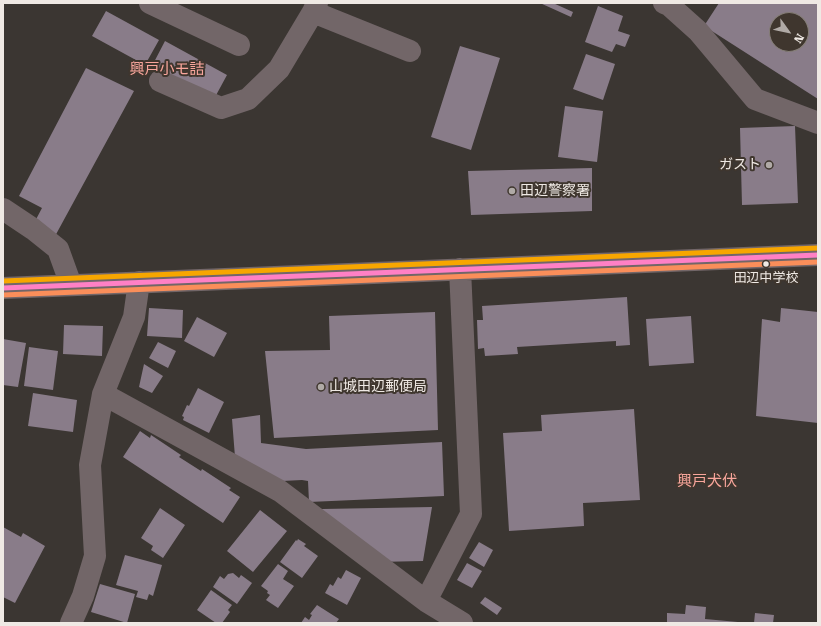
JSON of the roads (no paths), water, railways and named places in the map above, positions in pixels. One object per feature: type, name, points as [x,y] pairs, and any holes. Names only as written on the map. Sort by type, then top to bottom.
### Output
[{"type":"street","points":[[150,3],[239,45]]},
{"type":"street","points":[[664,3],[669,5],[698,31],[755,100],[818,123]]},
{"type":"street","points":[[160,81],[221,108],[248,99],[280,69],[315,7],[410,51]]},
{"type":"street","points":[[3,209],[33,229],[58,249],[71,285]]},
{"type":"street","points":[[3,288],[818,255]]},
{"type":"street","points":[[426,601],[471,514],[460,269]]},
{"type":"street","points":[[71,623],[83,596],[95,556],[90,465],[103,394],[134,317],[139,282]]},
{"type":"street","points":[[103,394],[280,492],[426,601],[462,623]]},
{"type":"place","name":"ガスト","points":[[769,165]]},
{"type":"place","name":"田辺警察署","points":[[512,191]]},
{"type":"place","name":"田辺中学校","points":[[766,264]]},
{"type":"place","name":"山城田辺郵便局","points":[[321,387]]},
{"type":"district","name":"興戸小モ詰","points":[[167,70]]},
{"type":"district","name":"興戸犬伏","points":[[707,482]]}]
